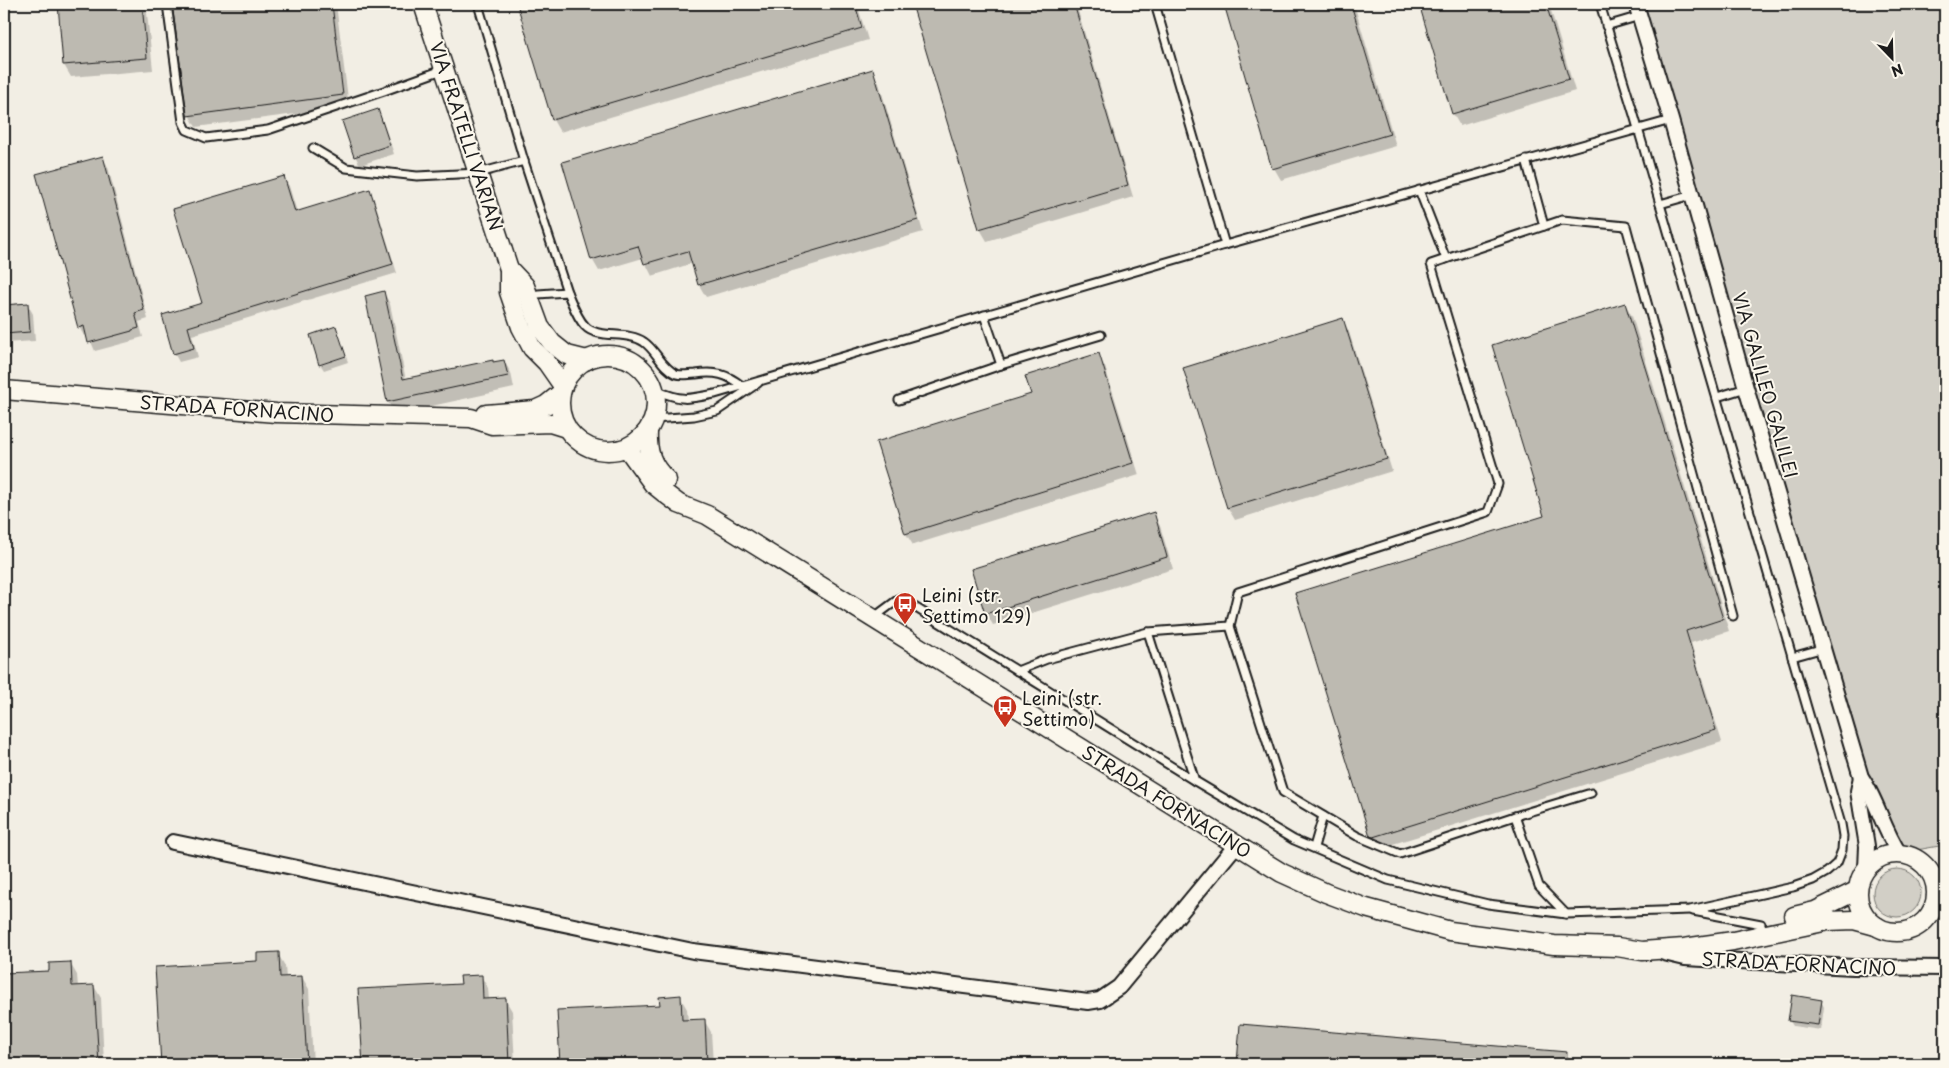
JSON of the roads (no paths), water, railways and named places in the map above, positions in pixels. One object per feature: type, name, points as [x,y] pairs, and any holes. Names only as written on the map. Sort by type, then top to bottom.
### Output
[{"type":"street","name":"VIA FRATELLI VARIAN","points":[[423,4],[509,269],[509,292],[521,328],[532,348],[546,363],[562,389]]},
{"type":"street","name":"VIA GALILEO GALILEI","points":[[1638,10],[1671,120],[1746,388],[1861,777],[1868,788],[1882,824],[1899,853]]},
{"type":"street","name":"VIA FRATELLI VARIAN","points":[[509,269],[525,286],[540,327],[552,343],[567,355],[587,360]]},
{"type":"street","points":[[604,355],[620,356],[635,363],[647,374],[655,390],[657,404],[651,425],[639,441],[627,448],[600,451],[586,447],[575,439],[566,428],[560,411],[562,389],[568,375],[587,360],[604,355]]},
{"type":"street","name":"STRADA FORNACINO","points":[[471,418],[491,413],[535,410],[546,405],[562,389]]},
{"type":"street","name":"STRADA FORNACINO","points":[[4,390],[276,413],[471,418],[492,424],[550,423],[566,428]]},
{"type":"street","name":"STRADA FORNACINO","points":[[651,425],[648,447],[655,467],[707,515]]},
{"type":"street","name":"STRADA FORNACINO","points":[[627,448],[653,484],[679,504],[707,515],[1282,873],[1326,893],[1366,908],[1450,931],[1554,945],[1642,951],[1684,948],[1733,941],[1828,921],[1854,920],[1876,926]]},
{"type":"street","name":"VIA GALILEO GALILEI","points":[[1861,777],[1858,791],[1867,846],[1866,869]]},
{"type":"street","points":[[173,842],[693,951],[1088,1002],[1100,1000],[1120,988],[1237,844]]},
{"type":"street","points":[[1899,853],[1916,857],[1937,869],[1935,878],[1937,890],[1941,898],[1923,923],[1913,929],[1901,932],[1888,931],[1876,926],[1861,910],[1858,900],[1860,879],[1866,869],[1880,857],[1899,853]]},
{"type":"street","name":"STRADA FORNACINO","points":[[1617,948],[1639,941],[1761,924],[1815,911],[1858,890]]},
{"type":"street","name":"STRADA FORNACINO","points":[[1653,950],[1685,958],[1728,961],[1853,967],[1945,968]]},
{"type":"lane","points":[[167,4],[183,122],[188,130],[206,138],[268,130],[384,91],[445,68]]},
{"type":"lane","points":[[478,4],[524,161],[567,292],[581,321],[586,328],[594,332],[630,336],[642,340],[652,348],[665,366],[677,374],[722,373],[742,386]]},
{"type":"lane","points":[[1155,4],[1225,244]]},
{"type":"lane","points":[[872,618],[900,598],[1017,672],[1294,840],[1388,880],[1488,904],[1566,914],[1690,910],[1794,887],[1827,872],[1837,863],[1842,850],[1843,836],[1841,824],[1600,4]]},
{"type":"lane","points":[[1606,26],[1638,10]]},
{"type":"lane","points":[[655,390],[673,398],[691,399],[742,386],[1225,244],[1671,120]]},
{"type":"lane","points":[[313,148],[346,168],[389,174],[435,176],[479,173],[524,161]]},
{"type":"lane","points":[[1526,160],[1544,226]]},
{"type":"lane","points":[[1419,190],[1446,258]]},
{"type":"lane","points":[[1660,204],[1692,195]]},
{"type":"lane","points":[[1591,793],[1400,854],[1357,836],[1283,792],[1230,626],[1238,592],[1488,512],[1498,484],[1431,264],[1562,220],[1626,226],[1733,616]]},
{"type":"lane","points":[[513,302],[538,294],[567,292]]},
{"type":"lane","points":[[984,315],[1001,365]]},
{"type":"lane","points":[[899,400],[1001,365],[1101,335]]},
{"type":"lane","points":[[651,425],[717,411],[765,379]]},
{"type":"lane","points":[[1716,397],[1746,388]]},
{"type":"lane","points":[[1017,672],[1047,659],[1148,632],[1230,626]]},
{"type":"lane","points":[[1148,632],[1195,781]]},
{"type":"lane","points":[[1792,657],[1824,648]]},
{"type":"lane","points":[[1314,847],[1323,816]]},
{"type":"lane","points":[[1515,816],[1539,886],[1566,914]]},
{"type":"lane","points":[[1690,910],[1761,924]]},
{"type":"place","name":"Leini (str. Settimo 129)","points":[[905,625]]},
{"type":"place","name":"Leini (str. Settimo)","points":[[1005,728]]}]
